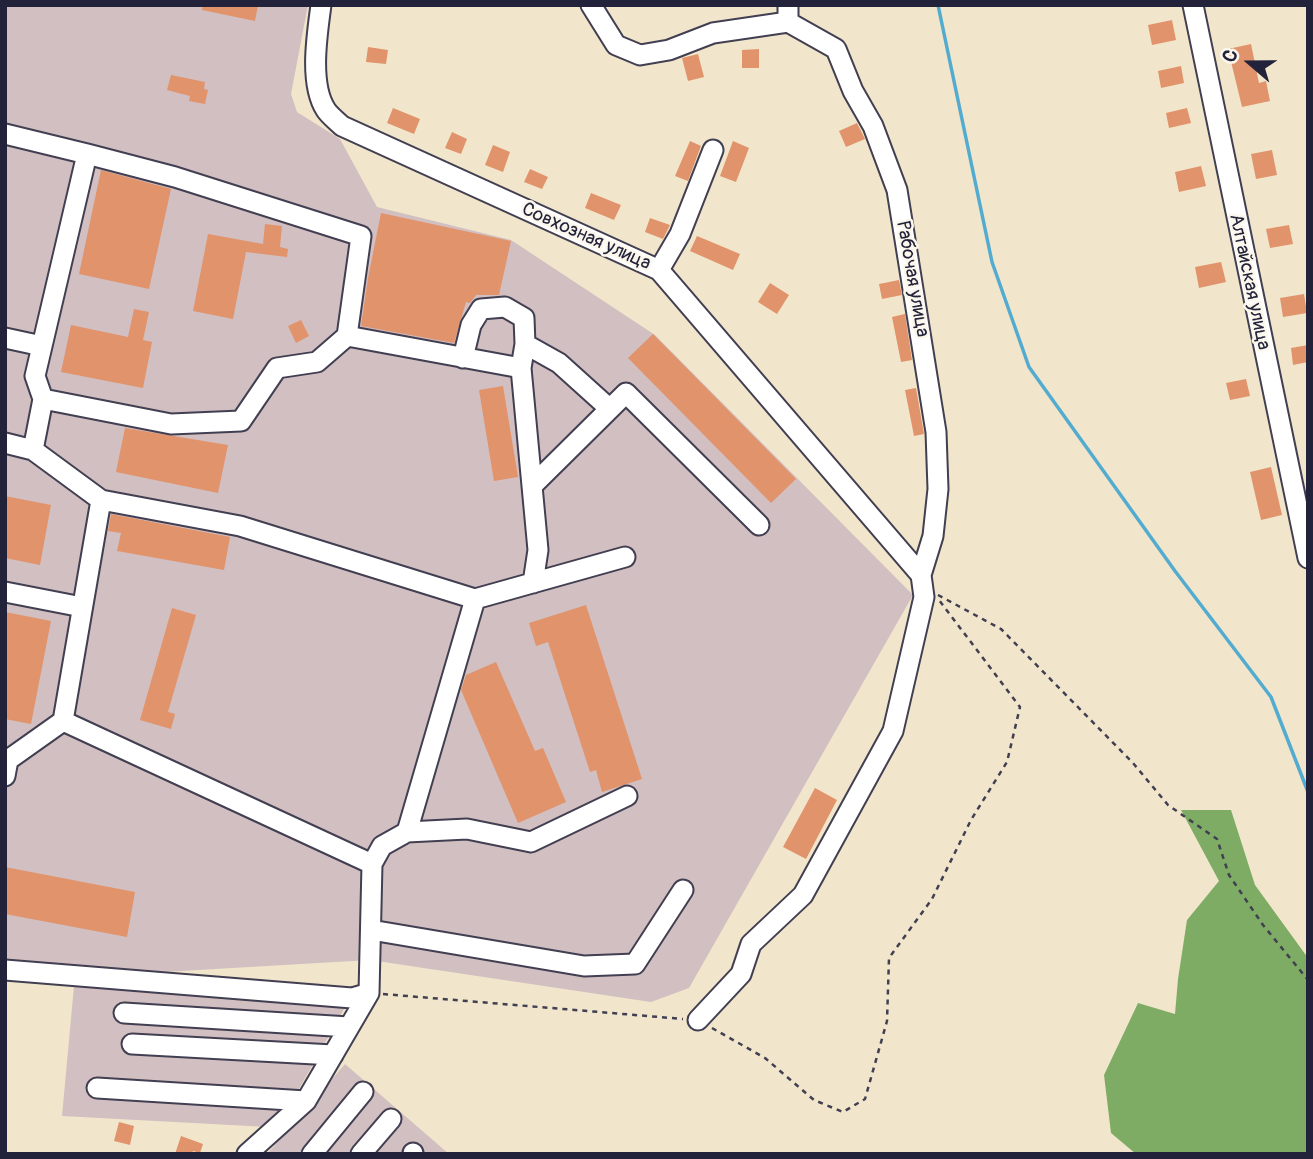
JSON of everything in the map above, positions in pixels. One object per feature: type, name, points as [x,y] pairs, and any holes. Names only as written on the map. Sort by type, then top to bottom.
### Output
[{"type":"street","name":"Совхозная улица","points":[[321,5],[316,44],[318,92],[327,111],[342,126],[659,270],[921,575]]},
{"type":"street","name":"Рабочая улица","points":[[591,5],[616,45],[640,55],[670,50],[713,33],[788,13],[836,49],[853,91],[873,126],[897,191],[936,432],[938,489],[933,536],[921,575],[924,597],[893,731],[803,895],[751,944],[741,974],[698,1020]]},
{"type":"street","name":"Алтайская улица","points":[[1193,5],[1308,558]]},
{"type":"street","points":[[5,134],[175,177],[361,236],[347,336],[317,362],[277,368],[241,421],[172,424],[43,399]]},
{"type":"street","points":[[659,270],[680,234],[713,150]]},
{"type":"street","points":[[33,450],[43,399],[35,376],[88,154]]},
{"type":"street","points":[[463,358],[471,325],[481,309],[505,307],[524,318],[525,344],[521,368],[537,550],[533,583]]},
{"type":"street","points":[[347,336],[521,368]]},
{"type":"street","points":[[5,338],[42,346]]},
{"type":"street","points":[[525,344],[559,363],[610,408]]},
{"type":"street","points":[[532,486],[626,393],[759,525]]},
{"type":"street","points":[[5,443],[33,450],[101,500],[240,526],[475,599],[625,557]]},
{"type":"street","points":[[6,765],[62,721],[101,500]]},
{"type":"street","points":[[5,592],[82,607]]},
{"type":"street","points":[[407,832],[475,599]]},
{"type":"street","points":[[62,721],[372,864]]},
{"type":"street","points":[[247,1154],[306,1101],[369,993],[372,864],[382,846],[407,832],[467,829],[531,842],[627,796]]},
{"type":"street","points":[[371,930],[584,966],[635,964],[683,890]]},
{"type":"street","points":[[5,970],[352,998],[369,993]]},
{"type":"street","points":[[124,1013],[349,1027]]},
{"type":"street","points":[[132,1044],[333,1055]]},
{"type":"street","points":[[97,1088],[306,1101]]},
{"type":"street","points":[[312,1154],[363,1092]]},
{"type":"street","points":[[361,1154],[391,1119]]},
{"type":"path","points":[[935,594],[1001,629],[1133,763],[1168,806],[1217,839],[1229,875],[1308,980]]},
{"type":"shaded area","points":[[5,5],[308,5],[291,94],[297,112],[340,139],[377,207],[511,240],[655,335],[913,595],[689,988],[651,1002],[370,960],[147,973],[5,963]]},
{"type":"shaded area","points":[[74,986],[348,1002],[286,1112],[268,1127],[62,1116]]},
{"type":"shaded area","points":[[345,1064],[449,1154],[267,1154]]},
{"type":"green space","points":[[1181,810],[1231,810],[1255,885],[1308,958],[1308,1154],[1136,1154],[1111,1133],[1104,1075],[1138,1003],[1175,1014],[1187,920],[1219,881]]},
{"type":"building","points":[[203,5],[258,5],[255,21],[202,10]]},
{"type":"building","points":[[1172,20],[1176,40],[1152,45],[1148,25]]},
{"type":"building","points":[[1251,44],[1259,83],[1266,81],[1270,101],[1242,107],[1228,49]]},
{"type":"building","points":[[368,47],[388,50],[386,64],[366,62]]},
{"type":"building","points":[[759,49],[759,68],[742,68],[742,50]]},
{"type":"building","points":[[698,54],[704,77],[688,81],[682,58]]},
{"type":"building","points":[[1181,66],[1184,83],[1161,88],[1158,71]]},
{"type":"building","points":[[171,75],[205,82],[204,89],[208,90],[205,104],[189,101],[190,96],[167,90]]},
{"type":"building","points":[[393,108],[420,119],[414,134],[387,123]]},
{"type":"building","points":[[1187,108],[1191,123],[1169,128],[1166,113]]},
{"type":"building","points":[[857,123],[865,139],[846,147],[839,131]]},
{"type":"building","points":[[452,132],[467,139],[461,154],[445,148]]},
{"type":"building","points":[[690,141],[701,146],[688,181],[675,176]]},
{"type":"building","points":[[733,141],[749,148],[736,182],[720,176]]},
{"type":"building","points":[[493,145],[510,152],[503,172],[485,165]]},
{"type":"building","points":[[1272,150],[1277,175],[1256,179],[1251,154]]},
{"type":"building","points":[[1201,166],[1206,186],[1179,192],[1175,172]]},
{"type":"building","points":[[530,169],[548,177],[542,189],[524,182]]},
{"type":"building","points":[[101,170],[171,189],[149,289],[79,274]]},
{"type":"building","points":[[591,193],[621,205],[614,220],[585,208]]},
{"type":"building","points":[[381,213],[511,241],[499,295],[476,295],[470,303],[466,302],[454,343],[361,326]]},
{"type":"building","points":[[650,218],[670,225],[663,239],[645,232]]},
{"type":"building","points":[[265,224],[282,226],[280,247],[288,249],[287,257],[246,252],[233,319],[193,311],[208,234],[263,244]]},
{"type":"building","points":[[1289,225],[1293,244],[1270,248],[1266,229]]},
{"type":"building","points":[[697,236],[740,254],[733,270],[690,251]]},
{"type":"building","points":[[1221,262],[1226,282],[1199,288],[1195,267]]},
{"type":"building","points":[[899,280],[902,295],[882,299],[879,284]]},
{"type":"building","points":[[770,283],[789,295],[777,314],[758,302]]},
{"type":"building","points":[[1304,294],[1307,313],[1283,317],[1280,298]]},
{"type":"building","points":[[134,309],[149,312],[143,340],[152,342],[143,388],[61,372],[71,325],[128,337]]},
{"type":"building","points":[[905,314],[912,360],[901,362],[892,317]]},
{"type":"building","points":[[301,320],[309,336],[296,343],[288,326]]},
{"type":"building","points":[[653,334],[796,479],[771,503],[628,358]]},
{"type":"building","points":[[1308,345],[1308,362],[1293,365],[1291,348]]},
{"type":"building","points":[[1246,379],[1250,396],[1230,400],[1226,383]]},
{"type":"building","points":[[503,386],[518,477],[494,481],[479,390]]},
{"type":"building","points":[[916,388],[924,434],[914,436],[905,390]]},
{"type":"building","points":[[125,428],[228,445],[218,493],[116,472]]},
{"type":"building","points":[[1271,467],[1282,515],[1261,520],[1250,472]]},
{"type":"building","points":[[5,496],[51,505],[40,565],[5,558]]},
{"type":"building","points":[[111,514],[230,537],[224,570],[117,551],[121,533],[108,531]]},
{"type":"building","points":[[586,605],[642,779],[602,792],[596,770],[590,772],[548,642],[536,646],[529,623]]},
{"type":"building","points":[[172,608],[196,615],[168,712],[175,714],[171,729],[140,720]]},
{"type":"building","points":[[5,612],[51,621],[31,724],[5,719]]},
{"type":"building","points":[[496,662],[535,751],[543,748],[566,802],[518,823],[461,690],[466,675]]},
{"type":"building","points":[[815,788],[837,800],[806,859],[783,847]]},
{"type":"building","points":[[5,867],[135,892],[127,937],[5,914]]},
{"type":"building","points":[[119,1122],[134,1126],[130,1145],[114,1141]]},
{"type":"building","points":[[181,1136],[203,1144],[200,1153],[193,1151],[192,1154],[175,1154]]},
{"type":"waterway","points":[[938,5],[992,262],[1029,367],[1175,571],[1271,697],[1308,792]]}]
